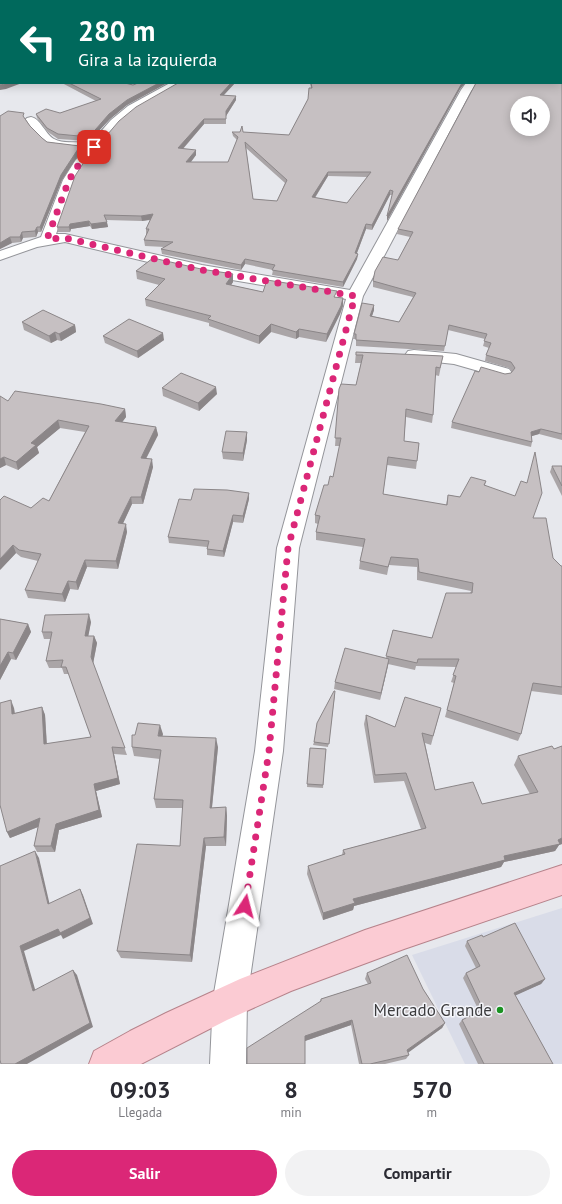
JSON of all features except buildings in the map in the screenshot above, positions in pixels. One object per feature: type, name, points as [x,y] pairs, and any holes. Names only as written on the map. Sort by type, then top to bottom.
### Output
[{"type":"main road","points":[[107,1064],[138,1045],[230,999],[343,954],[562,880]]},
{"type":"street","points":[[47,239],[69,180],[79,164],[115,122],[132,108],[176,84]]},
{"type":"street","points":[[228,1064],[230,999],[269,751],[288,548],[347,352],[355,296],[438,140],[466,90],[471,84]]},
{"type":"street","points":[[31,120],[42,134],[53,144],[94,147]]},
{"type":"street","points":[[0,256],[29,244],[47,239],[65,238],[202,270],[355,296]]},
{"type":"street","points":[[398,354],[456,359],[502,372]]},
{"type":"shaded area","name":"Mercado Grande","points":[[562,908],[562,1064],[465,1064],[412,955]]},
{"type":"place","name":"Mercado Grande","points":[[500,1010]]},
{"type":"route","points":[[94,147],[79,164],[69,180],[47,239],[65,238],[202,270],[355,296],[288,548],[269,751],[245,906]]}]
